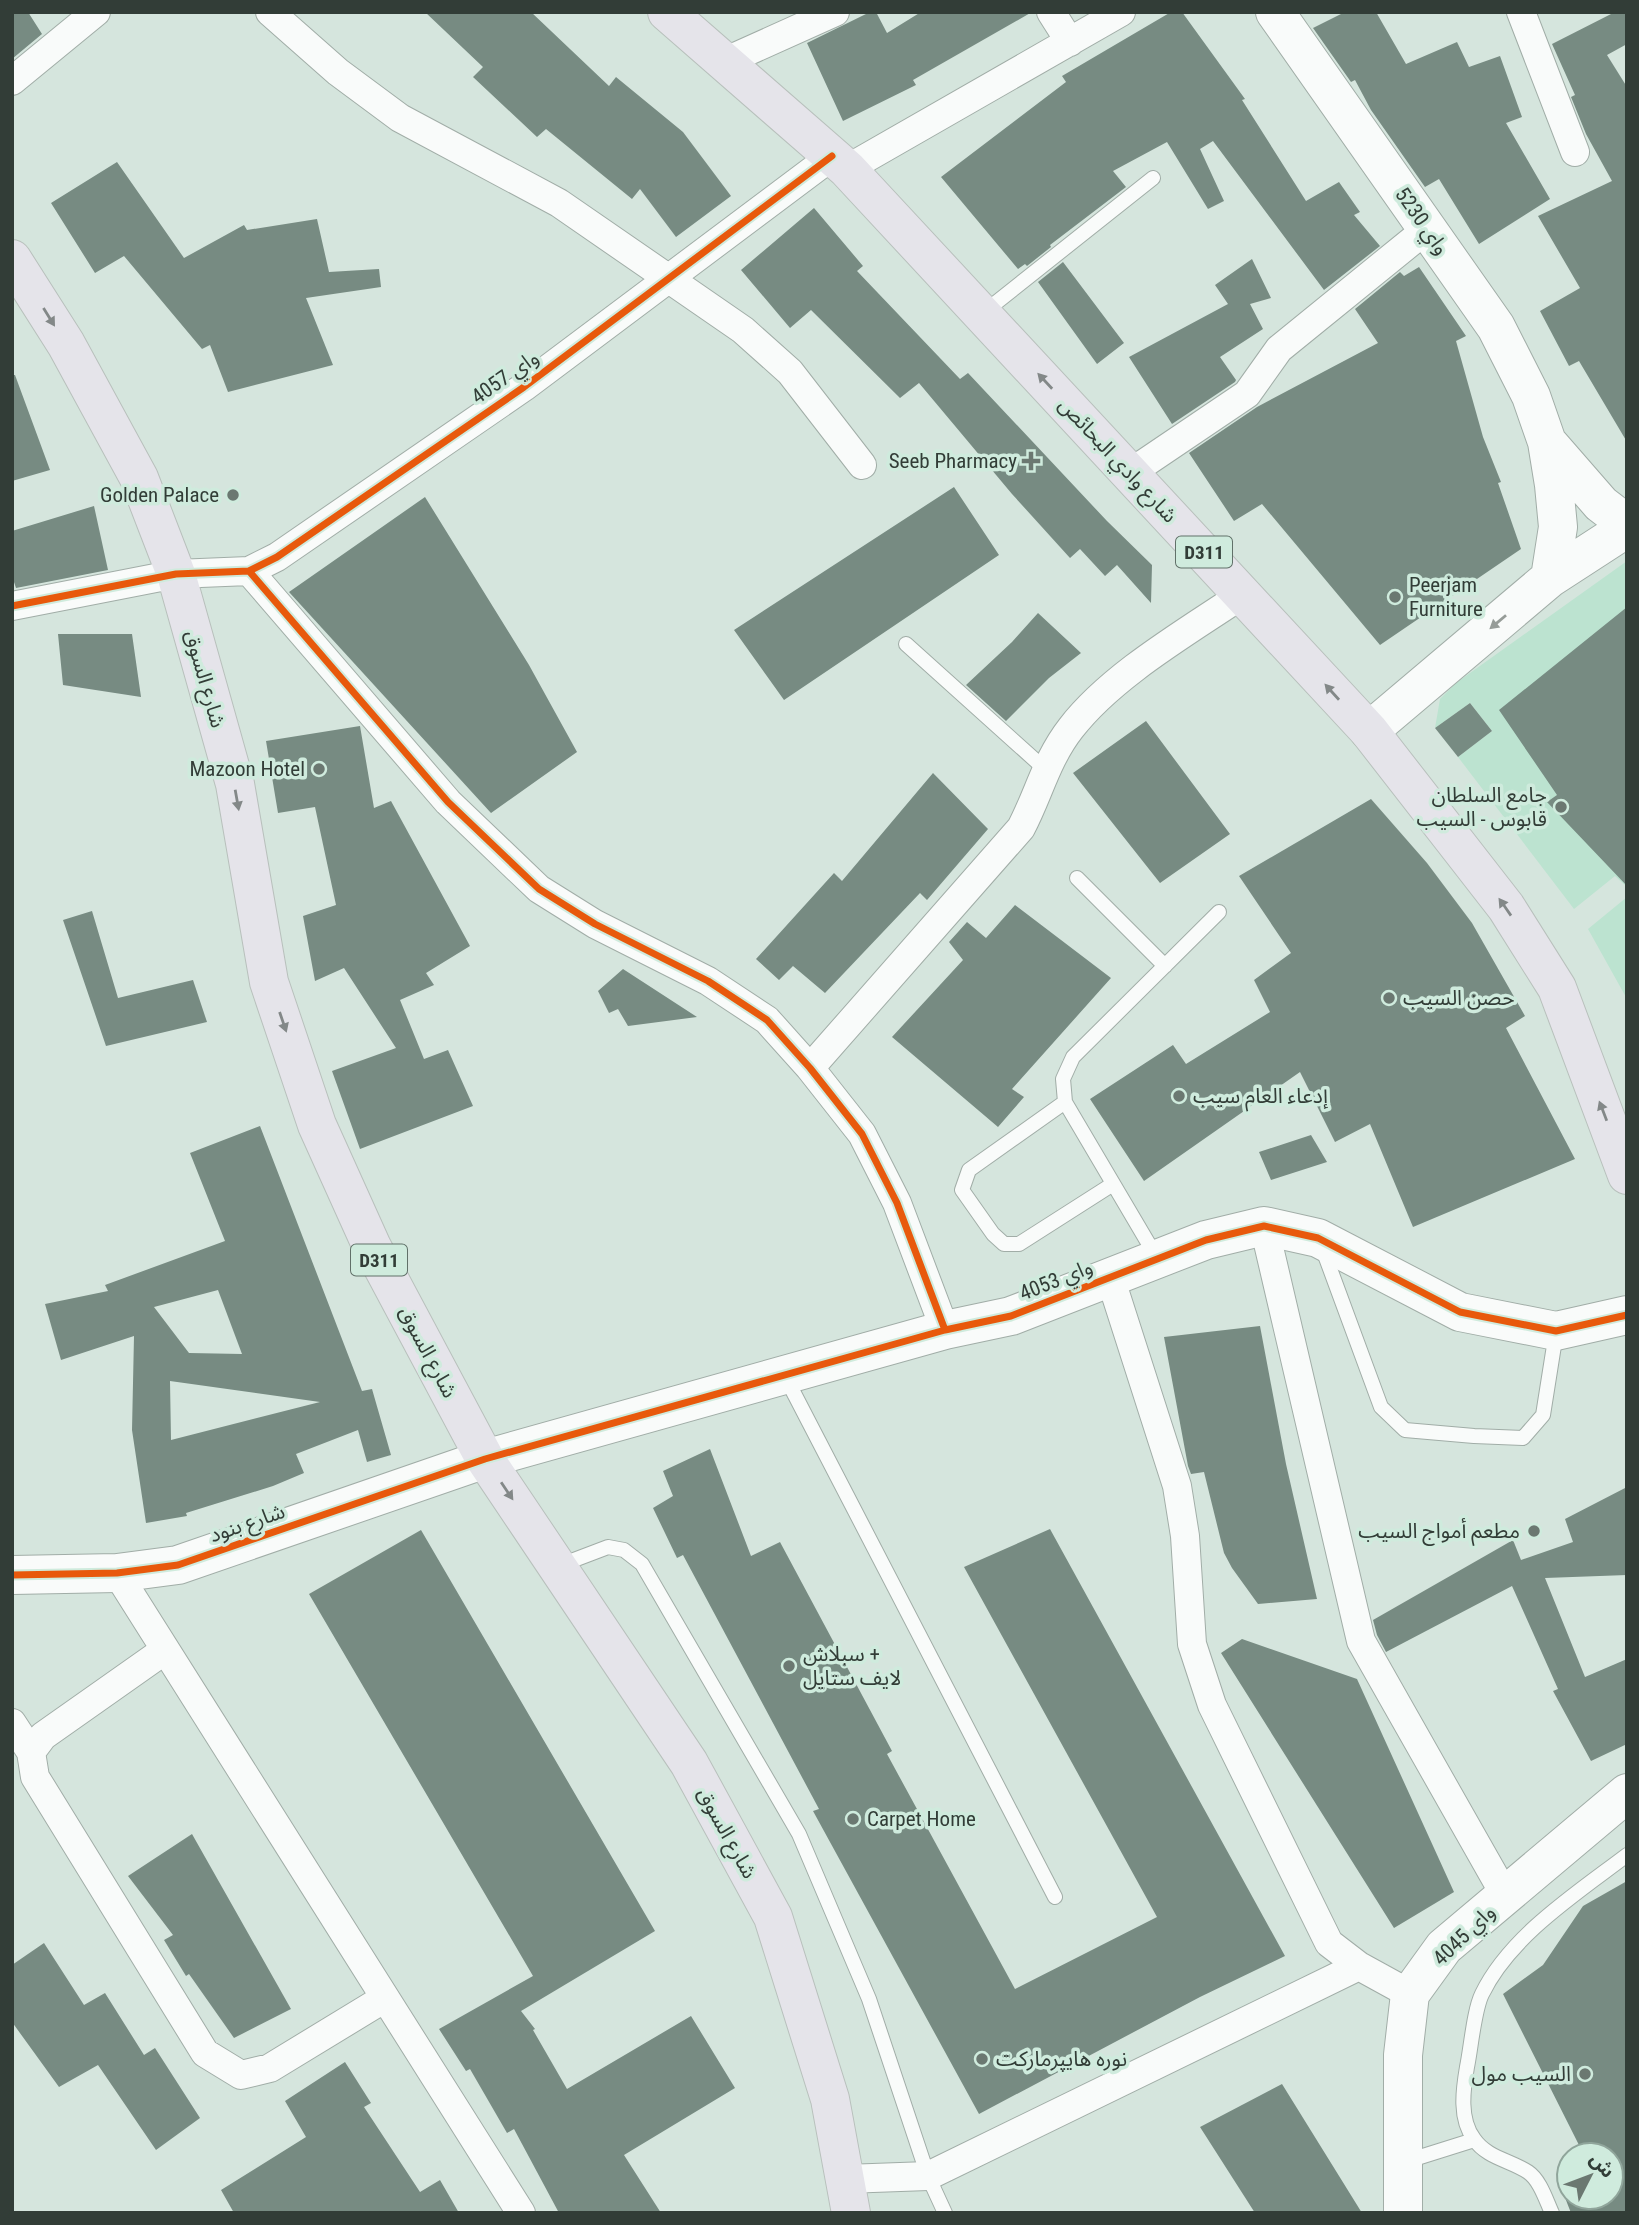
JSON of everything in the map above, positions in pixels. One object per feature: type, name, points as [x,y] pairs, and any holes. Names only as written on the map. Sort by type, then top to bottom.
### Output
[{"type":"main road","name":"شارع وادي البحائص","points":[[667,12],[840,162],[1369,732],[1506,907],[1557,988],[1627,1175]]},
{"type":"main road","name":"شارع السوق","points":[[12,259],[66,344],[139,478],[176,573],[234,784],[269,982],[317,1125],[372,1247],[485,1459],[689,1763],[774,1917],[830,2099],[848,2196]]},
{"type":"street","points":[[12,81],[96,12]]},
{"type":"street","points":[[270,12],[338,72],[400,118],[559,203],[743,330],[790,372],[862,465]]},
{"type":"street","points":[[724,62],[835,12]]},
{"type":"street","points":[[1051,12],[1070,41]]},
{"type":"street","name":"واي 4057","points":[[12,606],[176,573],[249,571],[277,557],[524,387],[669,278],[840,162],[1121,12]]},
{"type":"street","name":"واي 5230","points":[[1275,12],[1496,327],[1531,396],[1547,442],[1558,527],[1550,578]]},
{"type":"street","points":[[1521,12],[1575,152]]},
{"type":"street","points":[[1130,473],[1247,394],[1279,349],[1428,229]]},
{"type":"street","name":"واي 5230","points":[[1547,442],[1601,504],[1627,526]]},
{"type":"street","points":[[1369,732],[1550,578],[1627,526]]},
{"type":"street","points":[[249,571],[448,802],[539,889],[595,924],[708,981],[767,1020],[810,1068],[862,1134],[897,1203],[945,1330]]},
{"type":"street","points":[[810,1068],[1021,828],[1032,808],[1045,769],[1070,729],[1106,689],[1243,594]]},
{"type":"street","points":[[1264,1226],[1361,1641],[1505,1895]]},
{"type":"street","name":"واي 4053","points":[[485,1459],[945,1330],[1011,1317],[1206,1240],[1264,1226],[1318,1238],[1460,1312],[1556,1332],[1627,1315]]},
{"type":"street","points":[[1110,1277],[1177,1486],[1185,1536],[1192,1644],[1212,1705],[1329,1942],[1359,1966],[1410,1994]]},
{"type":"street","name":"شارع بنود","points":[[12,1575],[117,1573],[178,1565],[485,1459]]},
{"type":"street","points":[[117,1573],[521,2213]]},
{"type":"street","points":[[31,1752],[43,1736],[165,1650]]},
{"type":"street","points":[[12,1723],[31,1752],[35,1777],[205,2053],[241,2075],[270,2068],[385,1998]]},
{"type":"street","name":"واي 4045","points":[[1403,2213],[1403,2055],[1410,1994],[1444,1947],[1627,1793]]},
{"type":"street","points":[[848,2196],[928,2176],[1359,1966]]},
{"type":"lane","points":[[982,314],[1153,178]]},
{"type":"lane","points":[[906,644],[1045,769]]},
{"type":"lane","points":[[1077,878],[1165,966]]},
{"type":"lane","points":[[1157,1259],[1065,1102],[1063,1079],[1073,1057],[1219,912]]},
{"type":"lane","points":[[1065,1102],[969,1170],[962,1190],[1003,1244],[1019,1244],[1113,1184]]},
{"type":"lane","points":[[1318,1238],[1381,1407],[1405,1430],[1523,1438],[1543,1415],[1556,1332]]},
{"type":"lane","points":[[784,1375],[1055,1897]]},
{"type":"lane","points":[[557,1567],[608,1547],[624,1549],[642,1564],[799,1834],[869,1999],[928,2176],[945,2213]]},
{"type":"lane","points":[[1552,2213],[1541,2187],[1529,2172],[1493,2156],[1474,2140],[1465,2123],[1465,2077],[1481,1996],[1505,1959],[1528,1933],[1627,1855]]},
{"type":"lane","points":[[1402,2162],[1474,2140]]},
{"type":"green space","name":"جامع السلطان قابوس - السيب","points":[[1627,561],[1627,887],[1615,876],[1574,909],[1458,757],[1492,731],[1470,703],[1435,728],[1440,699],[1456,683]]},
{"type":"green space","points":[[1627,897],[1627,999],[1588,929]]},
{"type":"building","points":[[12,12],[28,12],[42,34],[12,59]]},
{"type":"building","points":[[425,12],[531,12],[609,86],[616,77],[683,132],[731,196],[676,237],[640,189],[632,199],[546,129],[537,137],[473,77],[483,67]]},
{"type":"building","points":[[870,12],[876,12],[887,33],[921,12],[1032,12],[913,80],[916,85],[843,121],[807,43]]},
{"type":"building","points":[[1171,12],[1182,12],[1245,99],[1242,100],[1306,201],[1339,182],[1360,212],[1354,215],[1380,246],[1324,290],[1213,141],[1200,149],[1224,201],[1208,209],[1167,142],[1113,171],[1126,187],[1027,266],[1025,264],[1018,269],[941,177],[1066,82],[1062,76]]},
{"type":"building","points":[[1345,12],[1376,12],[1406,64],[1457,42],[1469,67],[1500,56],[1522,117],[1506,123],[1550,199],[1479,244],[1439,179],[1425,187],[1371,110],[1355,80],[1351,82],[1313,28]]},
{"type":"building","points":[[1615,12],[1627,12],[1627,44],[1607,55],[1627,87],[1627,442],[1579,361],[1569,366],[1540,311],[1580,288],[1538,216],[1612,181],[1586,134],[1571,97],[1575,95],[1552,44]]},
{"type":"building","points":[[117,162],[184,258],[244,225],[247,230],[317,219],[329,272],[379,269],[381,287],[306,298],[333,365],[228,392],[210,345],[202,349],[124,256],[95,273],[51,203]]},
{"type":"building","points":[[814,208],[863,266],[857,271],[960,379],[968,373],[1152,565],[1151,603],[1117,565],[1105,576],[1080,549],[1070,558],[1012,494],[919,383],[900,398],[811,310],[790,328],[741,270]]},
{"type":"building","points":[[1252,259],[1271,298],[1250,304],[1263,329],[1220,357],[1235,382],[1172,424],[1129,357],[1228,304],[1215,285]]},
{"type":"building","points":[[1063,262],[1124,343],[1097,364],[1038,282]]},
{"type":"building","points":[[1419,267],[1466,336],[1456,341],[1483,437],[1501,482],[1498,483],[1521,549],[1380,645],[1262,504],[1234,521],[1189,453],[1257,407],[1378,343],[1355,309],[1400,272],[1404,276]]},
{"type":"building","points":[[12,375],[15,375],[50,470],[12,481]]},
{"type":"building","points":[[954,487],[999,555],[784,700],[734,630]]},
{"type":"building","points":[[425,497],[529,665],[577,752],[491,813],[289,592]]},
{"type":"building","points":[[94,506],[108,570],[16,588],[12,576],[12,531]]},
{"type":"building","points":[[1627,607],[1627,886],[1547,802],[1557,795],[1499,710]]},
{"type":"building","points":[[1038,613],[1081,653],[1049,678],[1006,721],[966,685],[1012,642]]},
{"type":"building","points":[[58,634],[132,634],[141,697],[63,685]]},
{"type":"building","points":[[1470,703],[1492,731],[1458,757],[1435,728]]},
{"type":"building","points":[[1146,721],[1230,834],[1160,883],[1073,773]]},
{"type":"building","points":[[360,726],[374,808],[391,801],[470,946],[426,973],[434,985],[400,1000],[424,1059],[448,1050],[473,1106],[360,1149],[332,1071],[396,1048],[344,968],[315,981],[303,916],[336,905],[315,807],[278,813],[266,741]]},
{"type":"building","points":[[933,773],[988,829],[927,900],[920,893],[825,993],[793,966],[779,980],[756,959],[834,873],[842,881]]},
{"type":"building","name":"حصن السيب","points":[[1371,799],[1427,863],[1472,923],[1525,1016],[1506,1028],[1575,1159],[1413,1227],[1370,1124],[1335,1142],[1300,1072],[1144,1181],[1090,1099],[1173,1045],[1186,1064],[1270,1012],[1254,980],[1291,953],[1239,876]]},
{"type":"building","points":[[1015,905],[1111,978],[1012,1089],[1024,1097],[998,1127],[892,1037],[963,960],[949,942],[967,922],[986,938]]},
{"type":"building","points":[[92,911],[118,998],[193,980],[207,1022],[106,1046],[63,920]]},
{"type":"building","points":[[623,969],[697,1017],[628,1026],[618,1009],[609,1013],[598,991]]},
{"type":"building","points":[[260,1126],[362,1391],[372,1389],[391,1455],[367,1462],[358,1430],[296,1454],[304,1473],[273,1486],[186,1513],[187,1516],[146,1523],[132,1430],[134,1336],[61,1360],[45,1304],[108,1291],[105,1285],[225,1241],[190,1153]],"holes":[[[218,1290],[242,1354],[189,1353],[154,1307]],[[170,1381],[320,1402],[171,1440]]]},
{"type":"building","points":[[1311,1135],[1327,1162],[1271,1180],[1259,1152]]},
{"type":"building","points":[[1260,1326],[1286,1464],[1317,1599],[1258,1604],[1224,1553],[1204,1472],[1191,1474],[1188,1466],[1164,1337]]},
{"type":"building","points":[[710,1449],[751,1556],[780,1542],[892,1751],[887,1754],[1015,1989],[1157,1917],[964,1567],[1050,1529],[1285,1956],[1200,1997],[979,2114],[813,1811],[819,1809],[683,1555],[677,1558],[653,1508],[673,1496],[663,1471]]},
{"type":"building","points":[[1627,1487],[1627,1575],[1545,1578],[1585,1677],[1627,1659],[1627,1744],[1591,1761],[1553,1691],[1558,1689],[1512,1586],[1386,1652],[1373,1620],[1513,1540],[1521,1560],[1573,1542],[1565,1519]]},
{"type":"building","points":[[421,1530],[655,1931],[521,2011],[535,2029],[533,2030],[567,2089],[691,2016],[735,2088],[624,2155],[661,2213],[559,2213],[514,2129],[507,2133],[470,2069],[466,2071],[439,2029],[533,1976],[309,1594]]},
{"type":"building","points":[[1242,1639],[1357,1679],[1454,1892],[1394,1928],[1221,1653]]},
{"type":"building","points":[[192,1834],[291,2009],[234,2038],[189,1974],[186,1976],[164,1940],[173,1935],[128,1876]]},
{"type":"building","name":"السيب مول","points":[[1627,1881],[1627,2213],[1571,2213],[1570,2211],[1625,2211],[1625,2141],[1577,2141],[1503,1994],[1543,1965],[1583,1906]]},
{"type":"building","points":[[44,1943],[84,2005],[105,1993],[144,2055],[155,2048],[200,2118],[156,2150],[98,2065],[59,2087],[12,2022],[12,1965]]},
{"type":"building","points":[[345,2062],[371,2103],[364,2107],[420,2192],[440,2180],[459,2213],[234,2213],[221,2190],[306,2137],[285,2101]]},
{"type":"building","points":[[1282,2084],[1362,2213],[1255,2213],[1200,2127]]},
{"type":"cycle path","points":[[12,606],[176,574],[249,571],[277,557],[524,387],[832,156]]},
{"type":"cycle path","points":[[249,571],[448,802],[539,889],[595,924],[708,981],[767,1020],[810,1068],[862,1134],[897,1203],[945,1330]]},
{"type":"cycle path","points":[[12,1575],[117,1573],[178,1565],[485,1459],[945,1330],[1011,1316],[1206,1240],[1264,1226],[1318,1238],[1460,1312],[1556,1331],[1627,1315]]},
{"type":"place","name":"Seeb Pharmacy","points":[[1031,461]]},
{"type":"place","name":"Golden Palace","points":[[233,495]]},
{"type":"place","name":"Peerjam Furniture","points":[[1395,597]]},
{"type":"place","name":"Mazoon Hotel","points":[[319,769]]},
{"type":"place","name":"جامع السلطان قابوس - السيب","points":[[1561,807]]},
{"type":"place","name":"حصن السيب","points":[[1389,998]]},
{"type":"place","name":"إدعاء العام سيب","points":[[1179,1096]]},
{"type":"place","name":"مطعم أمواج السيب","points":[[1534,1531]]},
{"type":"place","name":"سبلاش + لايف ستايل","points":[[789,1666]]},
{"type":"place","name":"Carpet Home","points":[[853,1819]]},
{"type":"place","name":"نوره هايپرماركت","points":[[982,2059]]},
{"type":"place","name":"السيب مول","points":[[1585,2074]]}]
